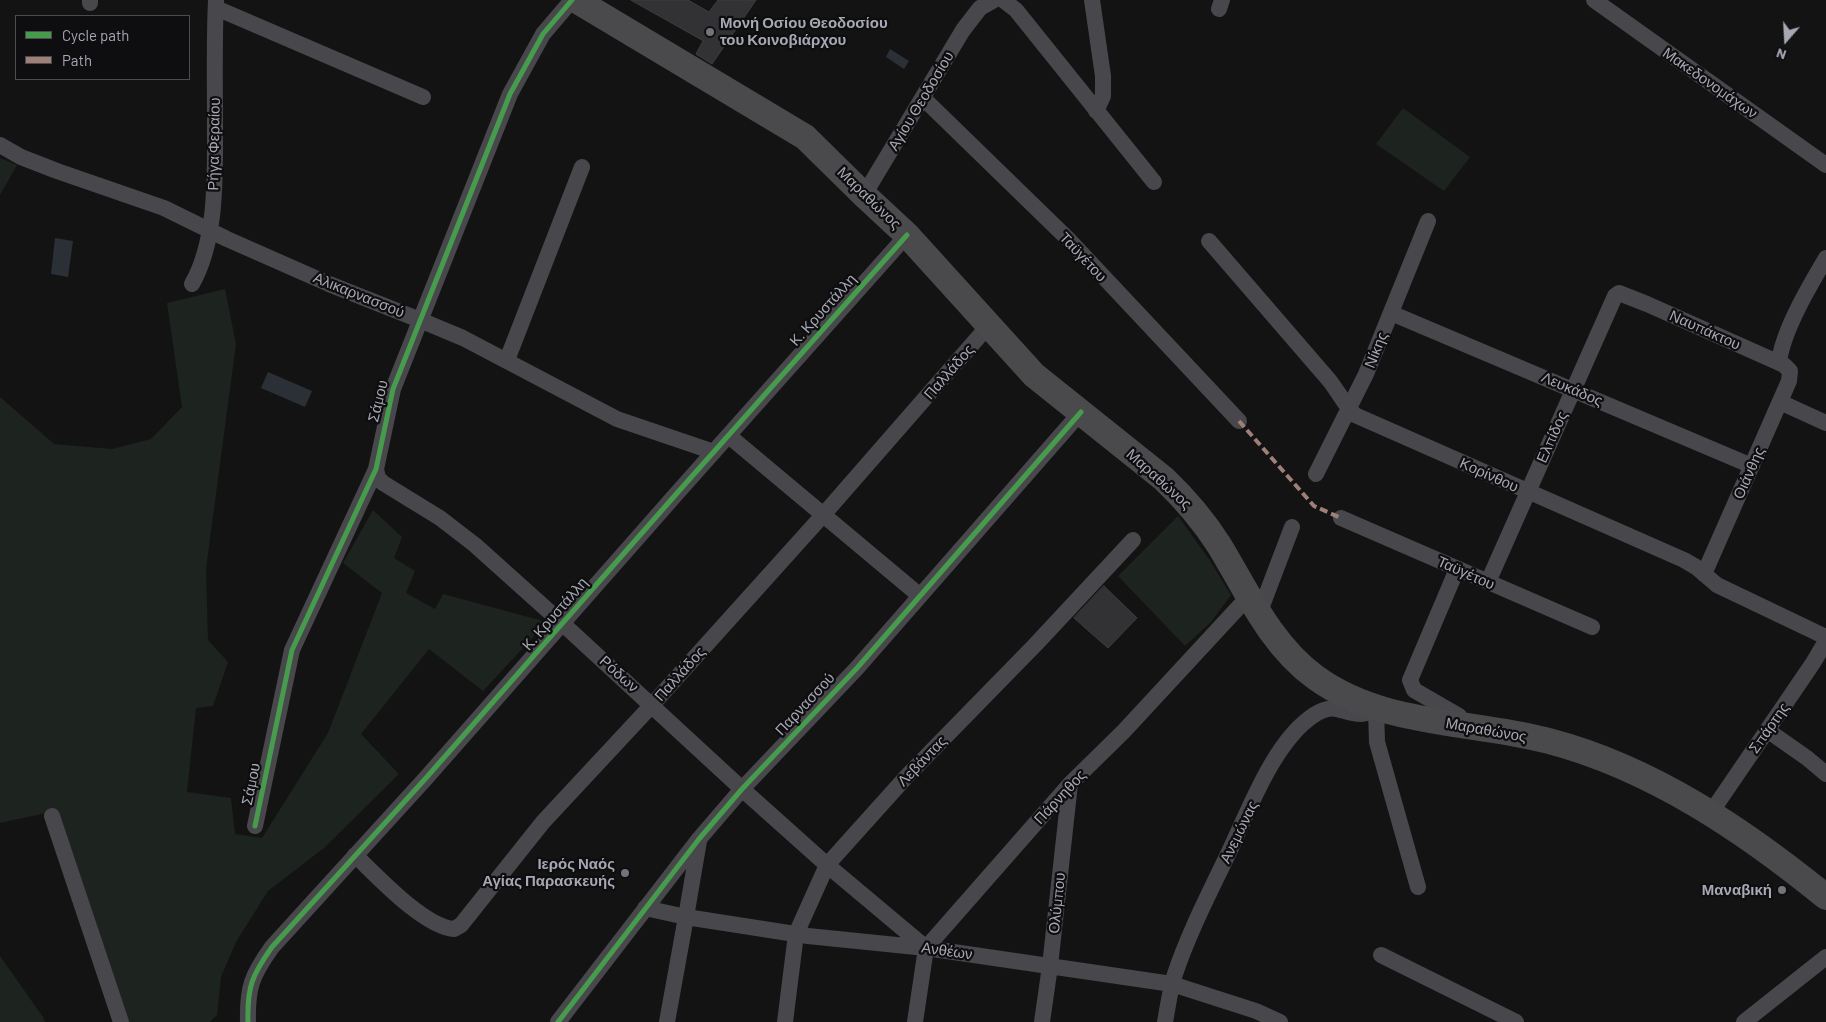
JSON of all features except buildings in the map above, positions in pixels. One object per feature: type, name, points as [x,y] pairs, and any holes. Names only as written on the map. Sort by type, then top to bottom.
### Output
[{"type":"main road","name":"Μαραθώνος","points":[[576,0],[805,137],[907,235],[1034,375],[1164,479],[1188,504],[1218,544],[1254,605],[1293,658],[1315,677],[1344,694],[1376,708],[1402,716],[1548,740],[1575,748],[1632,771],[1710,814],[1764,850],[1826,897]]},
{"type":"street","name":"Σάμου","points":[[255,826],[292,650],[376,469],[392,389],[510,94],[543,34],[572,0]]},
{"type":"street","points":[[1003,0],[1016,10],[1154,182]]},
{"type":"street","points":[[1092,0],[1104,89],[1101,104],[1096,112]]},
{"type":"street","name":"Μακεδονομάχων","points":[[1594,0],[1826,165]]},
{"type":"street","points":[[216,4],[423,97]]},
{"type":"street","name":"Ρήγα Φεραίου","points":[[192,284],[201,265],[209,230],[214,178],[216,4]]},
{"type":"street","name":"Αγίου Θεοδοσίου","points":[[864,195],[924,98],[963,30],[987,4]]},
{"type":"street","name":"Ταϋγέτου","points":[[924,98],[1069,240],[1238,421]]},
{"type":"street","name":"Αλικαρνασσού","points":[[0,145],[56,171],[155,204],[329,284],[420,320],[507,360],[617,419],[714,452]]},
{"type":"street","points":[[507,360],[582,168]]},
{"type":"street","name":"Νίκης","points":[[1316,474],[1372,361],[1428,221]]},
{"type":"street","name":"Κ. Κρυστάλλη","points":[[248,1022],[250,986],[262,961],[276,942],[426,778],[907,235]]},
{"type":"street","name":"Κορίνθου","points":[[1209,241],[1334,387],[1349,409],[1359,417],[1684,560],[1717,585],[1826,639]]},
{"type":"street","name":"Οιάνθης","points":[[1704,574],[1789,381],[1780,354],[1787,332],[1826,258]]},
{"type":"street","name":"Ναυπάκτου","points":[[1618,293],[1648,304],[1784,367]]},
{"type":"street","name":"Ελπίδος","points":[[1488,582],[1615,296],[1618,293]]},
{"type":"street","name":"Λευκάδος","points":[[1391,313],[1752,466]]},
{"type":"street","name":"Παλλάδος","points":[[355,855],[387,886],[416,910],[440,926],[454,929],[461,925],[543,822],[652,705],[824,514],[989,325]]},
{"type":"street","points":[[1780,402],[1826,423]]},
{"type":"street","name":"Παρνασσού","points":[[558,1022],[699,839],[742,789],[856,668],[1081,412]]},
{"type":"street","points":[[729,436],[919,595]]},
{"type":"street","name":"Ρόδων","points":[[376,469],[378,478],[385,485],[440,518],[475,545],[827,865],[926,948]]},
{"type":"street","name":"Ταϋγέτου","points":[[1341,518],[1592,627]]},
{"type":"street","points":[[1254,605],[1292,527]]},
{"type":"street","name":"Λεβάντας","points":[[784,1022],[796,934],[827,865],[907,776],[1048,631],[1132,540]]},
{"type":"street","points":[[1457,569],[1410,680],[1414,690],[1459,716],[1460,725]]},
{"type":"street","name":"Πάρνηθος","points":[[926,948],[1070,784],[1254,605]]},
{"type":"street","name":"Σπάρτης","points":[[1710,814],[1813,663],[1826,639]]},
{"type":"street","name":"Ανεμώνας","points":[[1165,1022],[1172,984],[1183,954],[1264,778],[1282,749],[1302,725],[1322,711],[1336,708],[1363,714],[1376,708]]},
{"type":"street","points":[[1376,708],[1378,742],[1418,888]]},
{"type":"street","points":[[1767,730],[1826,774]]},
{"type":"street","name":"Ολύμπου","points":[[1042,1022],[1070,784]]},
{"type":"street","points":[[52,816],[121,1022]]},
{"type":"street","points":[[667,1022],[699,839]]},
{"type":"street","name":"Ανθέων","points":[[646,908],[686,917],[796,934],[926,948],[1172,984],[1248,1008],[1280,1022]]},
{"type":"street","points":[[915,1022],[926,948]]},
{"type":"street","points":[[1382,955],[1506,1020]]},
{"type":"street","points":[[1744,1022],[1826,957]]},
{"type":"shaded area","points":[[890,49],[909,61],[904,69],[886,57]]},
{"type":"shaded area","points":[[1403,108],[1470,157],[1444,191],[1376,144]]},
{"type":"shaded area","points":[[0,158],[17,165],[0,195]]},
{"type":"shaded area","points":[[55,238],[73,241],[68,277],[51,274]]},
{"type":"shaded area","points":[[225,289],[236,344],[206,569],[208,640],[228,662],[213,706],[196,708],[187,792],[231,798],[235,834],[262,838],[328,733],[382,593],[343,563],[373,510],[402,537],[394,558],[415,571],[406,593],[435,609],[443,594],[547,622],[483,691],[429,649],[361,734],[399,774],[324,848],[268,891],[236,942],[221,977],[217,1015],[210,1022],[129,1022],[54,809],[46,813],[0,823],[0,397],[54,444],[112,449],[151,439],[182,407],[167,303]]},
{"type":"shaded area","points":[[268,372],[312,391],[305,407],[261,388]]},
{"type":"shaded area","points":[[1178,516],[1209,559],[1231,595],[1211,622],[1185,646],[1118,576]]},
{"type":"shaded area","points":[[0,956],[43,1017],[45,1022],[0,1022]]},
{"type":"marked path","points":[[1239,421],[1314,506],[1341,518]]},
{"type":"cycle path","points":[[255,826],[292,650],[376,469],[393,389],[510,94],[543,34],[572,0]]},
{"type":"cycle path","points":[[248,1022],[252,982],[272,947],[426,778],[907,235]]},
{"type":"cycle path","points":[[558,1022],[699,839],[742,789],[857,668],[1081,412]]},
{"type":"place","name":"Μονή Οσίου Θεοδοσίου του Κοινοβιάρχου","points":[[710,32]]},
{"type":"place","name":"Ιερός Ναός Αγίας Παρασκευής","points":[[625,873]]},
{"type":"place","name":"Μαναβική","points":[[1782,890]]}]
